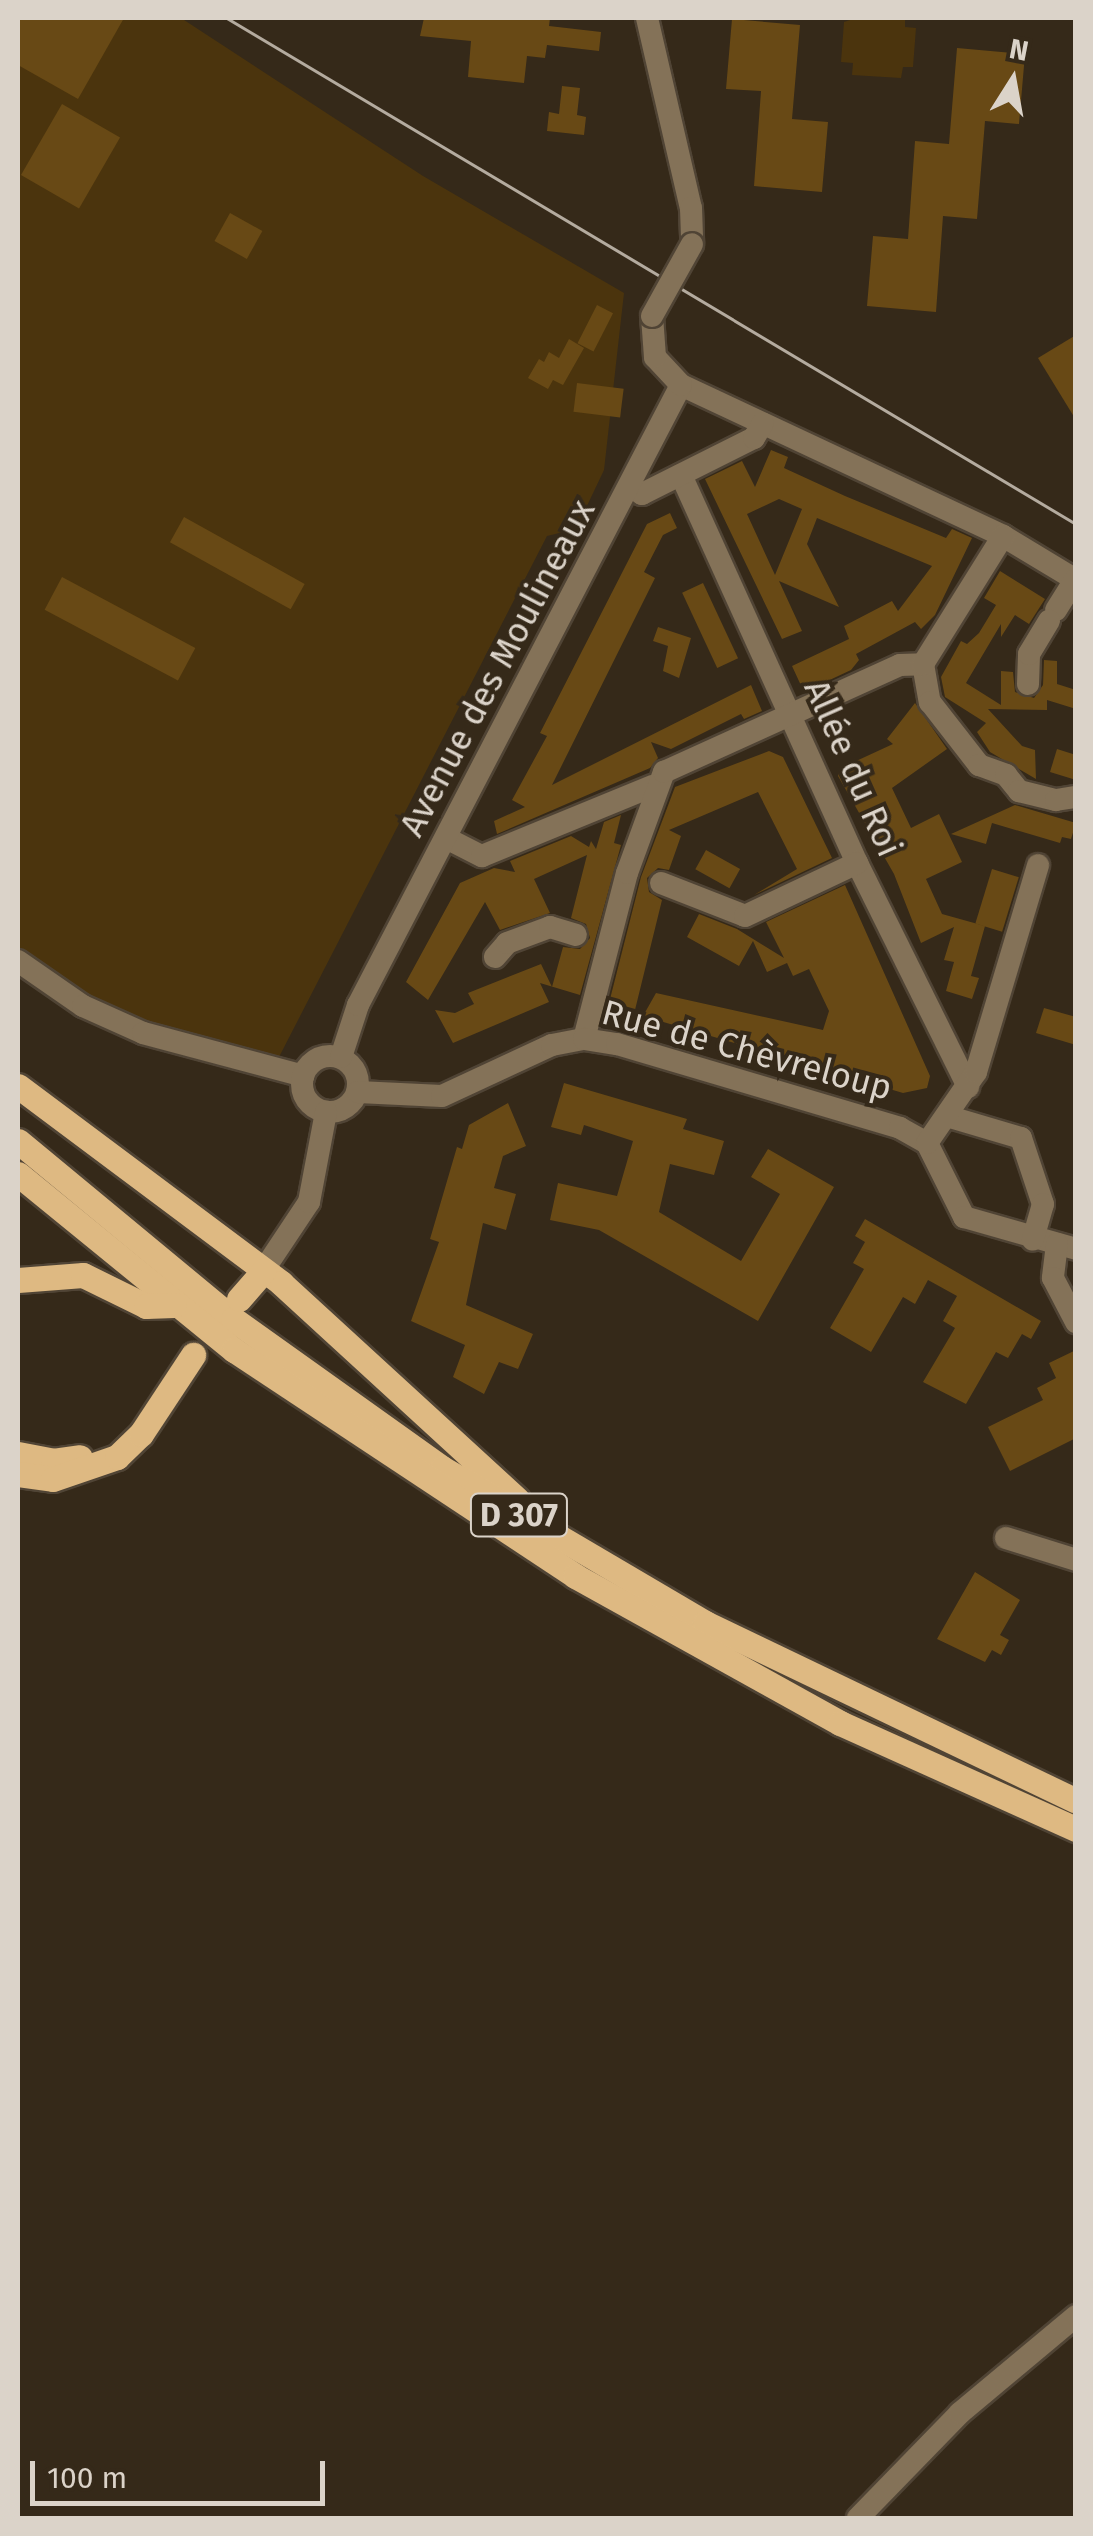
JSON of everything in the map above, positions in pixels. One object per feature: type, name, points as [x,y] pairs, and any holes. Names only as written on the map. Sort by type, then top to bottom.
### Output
[{"type":"main road","points":[[18,1086],[263,1270],[578,1550]]},
{"type":"main road","name":"D 307","points":[[18,1141],[233,1319],[442,1468],[578,1550],[848,1697],[1076,1801]]},
{"type":"main road","name":"D 307","points":[[18,1174],[174,1305],[431,1487],[574,1576],[840,1722],[1076,1829]]},
{"type":"main road","points":[[239,1300],[263,1270]]},
{"type":"main road","name":"D 307","points":[[18,1280],[82,1275],[146,1306],[174,1305]]},
{"type":"main road","points":[[18,1474],[53,1478],[117,1458],[162,1407],[172,1384],[193,1356]]},
{"type":"main road","points":[[18,1454],[52,1461],[84,1456],[113,1440],[162,1387],[172,1384]]},
{"type":"street","points":[[647,18],[691,208],[692,244],[652,316],[655,358],[682,386],[1003,536],[1075,580],[1029,654],[1028,684]]},
{"type":"street","name":"Avenue des Moulineaux","points":[[340,1057],[358,1005],[682,386]]},
{"type":"street","points":[[631,487],[642,494],[754,438],[763,424]]},
{"type":"street","name":"Allée du Roi","points":[[681,475],[857,863],[968,1087]]},
{"type":"street","points":[[1003,536],[923,664],[930,702],[980,765],[1006,775],[1019,791],[1056,800],[1076,797]]},
{"type":"street","points":[[448,839],[482,856],[653,786],[664,772],[900,665],[923,664]]},
{"type":"street","points":[[584,1039],[590,939],[644,878],[653,786]]},
{"type":"street","points":[[644,878],[744,916],[857,863]]},
{"type":"street","points":[[1038,865],[968,1087],[950,1117],[926,1143],[964,1217],[1055,1245]]},
{"type":"street","points":[[495,956],[507,943],[550,926],[590,939]]},
{"type":"street","points":[[18,961],[83,1006],[143,1033],[303,1076]]},
{"type":"street","name":"Rue de Chèvreloup","points":[[358,1092],[442,1096],[552,1046],[584,1039],[900,1128],[926,1143]]},
{"type":"street","points":[[322,1056],[340,1057],[354,1068],[358,1092],[342,1110],[326,1112],[304,1095],[303,1076],[322,1056]]},
{"type":"street","points":[[263,1270],[309,1202],[326,1112]]},
{"type":"street","points":[[950,1117],[1020,1138],[1055,1245],[1053,1278],[1076,1322]]},
{"type":"street","points":[[1006,1538],[1076,1560]]},
{"type":"street","points":[[858,2518],[960,2413],[1076,2316]]},
{"type":"shaded area","points":[[18,18],[181,18],[423,176],[624,293],[604,470],[576,529],[547,536],[278,1059],[150,1026],[65,985],[18,949]]},
{"type":"shaded area","points":[[856,18],[905,18],[905,27],[916,28],[913,67],[903,67],[901,78],[852,75],[853,63],[841,62],[844,22]]},
{"type":"building","points":[[18,18],[124,18],[78,99],[18,65]]},
{"type":"building","points":[[424,18],[550,18],[549,26],[601,32],[599,51],[547,45],[545,58],[527,56],[524,83],[468,77],[471,41],[420,36]]},
{"type":"building","points":[[732,19],[800,25],[792,119],[828,122],[822,192],[754,186],[761,91],[726,89]]},
{"type":"building","points":[[957,48],[1025,54],[1019,124],[985,121],[977,219],[943,216],[936,312],[867,306],[873,236],[908,239],[915,141],[949,144]]},
{"type":"building","points":[[562,86],[580,88],[577,115],[586,117],[584,135],[547,131],[549,112],[559,114]]},
{"type":"building","points":[[62,104],[120,138],[79,209],[21,175]]},
{"type":"building","points":[[230,213],[262,231],[247,259],[214,241]]},
{"type":"building","points":[[597,305],[613,313],[594,351],[577,343]]},
{"type":"building","points":[[1076,335],[1076,420],[1038,358]]},
{"type":"building","points":[[569,339],[584,348],[563,385],[553,380],[548,389],[528,378],[539,359],[544,362],[549,352],[559,358]]},
{"type":"building","points":[[577,383],[624,389],[620,418],[573,412]]},
{"type":"building","points":[[771,450],[788,457],[784,468],[845,496],[946,538],[952,529],[972,538],[935,615],[921,629],[915,622],[856,654],[859,660],[851,670],[804,692],[792,666],[849,639],[844,626],[892,601],[898,611],[932,566],[817,518],[807,544],[839,607],[779,581],[802,631],[782,639],[705,479],[742,461],[755,487]],"holes":[[[779,499],[802,509],[775,575],[747,514]]]},
{"type":"building","points":[[670,513],[677,528],[663,535],[644,572],[655,578],[552,785],[751,685],[762,711],[744,719],[741,714],[671,749],[651,742],[658,758],[650,768],[497,834],[494,821],[525,807],[512,800],[547,736],[540,733],[647,524]]},
{"type":"building","points":[[184,517],[305,584],[291,609],[170,542]]},
{"type":"building","points":[[1000,571],[1045,599],[1029,624],[1015,615],[1001,637],[1001,624],[966,683],[1001,705],[1001,671],[1013,672],[1015,692],[1034,698],[1043,685],[1044,660],[1057,661],[1057,684],[1076,690],[1076,709],[1047,700],[1047,710],[988,709],[1022,746],[1035,750],[1036,779],[990,752],[977,732],[986,723],[945,697],[941,677],[961,641],[967,644],[979,633],[996,605],[984,598]]},
{"type":"building","points":[[62,577],[195,648],[178,681],[45,610]]},
{"type":"building","points":[[703,583],[738,658],[717,668],[682,593]]},
{"type":"building","points":[[658,627],[691,638],[679,678],[663,671],[668,646],[653,641]]},
{"type":"building","points":[[915,703],[947,749],[892,788],[911,828],[939,814],[962,862],[926,879],[942,914],[985,926],[971,976],[979,978],[972,999],[946,991],[954,962],[944,960],[954,927],[921,943],[894,874],[838,776],[841,768],[893,744],[887,739]]},
{"type":"building","points":[[1057,749],[1076,755],[1076,780],[1050,772]]},
{"type":"building","points":[[769,751],[783,757],[832,858],[754,895],[797,869],[758,792],[669,830],[681,836],[669,870],[658,868],[647,878],[649,892],[662,900],[634,1014],[608,1007],[641,877],[675,787]]},
{"type":"building","points":[[1015,805],[1076,823],[1071,839],[1062,837],[1060,843],[992,823],[986,844],[951,834]]},
{"type":"building","points":[[621,815],[614,843],[621,845],[580,995],[552,987],[563,947],[580,949],[590,938],[586,924],[571,918],[587,855],[534,879],[550,913],[500,930],[485,902],[428,1000],[406,982],[460,883],[494,868],[515,872],[510,861],[571,836],[589,847],[591,841],[596,849],[604,822]]},
{"type":"building","points":[[706,850],[740,869],[729,888],[695,869]]},
{"type":"building","points":[[992,869],[1019,877],[1002,932],[975,924]]},
{"type":"building","points":[[845,885],[930,1076],[927,1088],[903,1093],[643,1016],[656,993],[823,1030],[829,1011],[809,969],[793,976],[787,963],[767,972],[753,941],[739,966],[687,937],[699,914],[737,929],[784,958],[766,922]]},
{"type":"building","points":[[541,964],[552,987],[540,983],[549,1002],[453,1043],[435,1010],[455,1013],[474,1004],[468,993]]},
{"type":"building","points":[[1044,1008],[1076,1017],[1076,1045],[1036,1033]]},
{"type":"building","points":[[564,1083],[687,1119],[683,1129],[724,1141],[714,1175],[670,1164],[659,1212],[741,1261],[780,1194],[751,1177],[768,1149],[834,1187],[758,1321],[599,1230],[550,1220],[558,1183],[617,1196],[633,1141],[584,1125],[581,1135],[551,1127]]},
{"type":"building","points":[[508,1103],[526,1146],[503,1156],[494,1188],[516,1194],[506,1230],[483,1223],[466,1305],[533,1334],[518,1369],[499,1362],[484,1394],[453,1377],[465,1345],[411,1321],[439,1242],[430,1239],[457,1147],[462,1149],[469,1125]]},
{"type":"building","points":[[865,1219],[1041,1321],[1031,1339],[1022,1334],[1008,1358],[996,1352],[966,1404],[923,1382],[955,1328],[943,1321],[957,1296],[928,1280],[915,1304],[903,1297],[871,1352],[830,1328],[864,1269],[853,1263],[865,1242],[855,1236]]},
{"type":"building","points":[[1076,1350],[1076,1438],[1010,1471],[988,1427],[1043,1400],[1037,1388],[1056,1378],[1049,1363]]},
{"type":"building","points":[[975,1572],[1020,1600],[1000,1635],[1009,1640],[1001,1655],[992,1650],[985,1662],[937,1639]]},
{"type":"tram line","points":[[227,18],[1076,524]]}]
